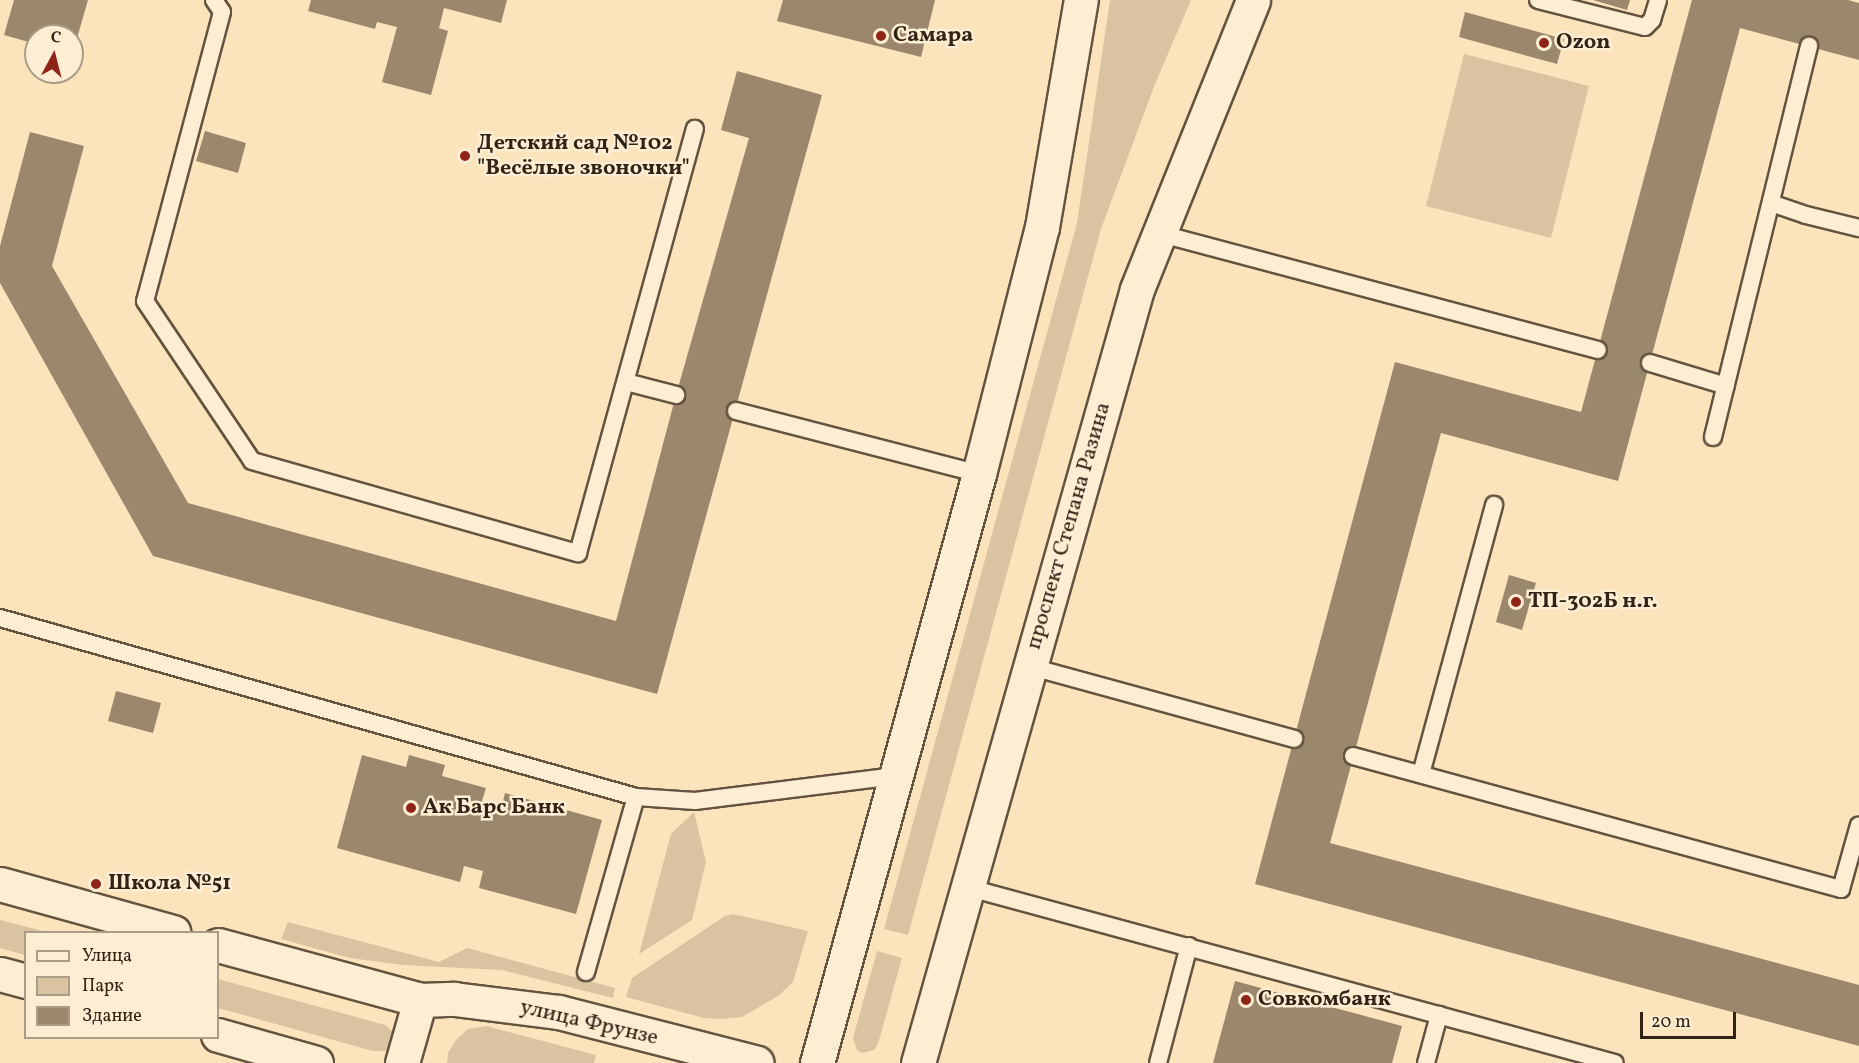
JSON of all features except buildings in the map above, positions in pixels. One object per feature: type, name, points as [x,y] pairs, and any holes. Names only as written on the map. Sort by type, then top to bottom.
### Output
[{"type":"main road","points":[[817,1063],[980,474],[1042,227],[1081,0]]},
{"type":"main road","name":"проспект Степана Разина","points":[[918,1063],[1028,666],[1137,289],[1253,0]]},
{"type":"main road","points":[[0,884],[166,931]]},
{"type":"main road","name":"улица Фрунзе","points":[[219,945],[420,1000],[454,999],[559,1012],[757,1063]]},
{"type":"main road","points":[[0,974],[24,980]]},
{"type":"main road","points":[[402,1063],[420,1000]]},
{"type":"main road","points":[[219,1035],[316,1063]]},
{"type":"lane","points":[[214,0],[222,12],[145,301],[252,461],[579,553],[695,129]]},
{"type":"lane","points":[[1538,0],[1645,27],[1652,20],[1658,0]]},
{"type":"lane","points":[[1713,436],[1809,46]]},
{"type":"lane","points":[[1771,203],[1806,215],[1859,228]]},
{"type":"lane","points":[[1158,233],[1598,350]]},
{"type":"lane","points":[[1650,363],[1726,386]]},
{"type":"lane","points":[[626,382],[676,395]]},
{"type":"lane","points":[[736,411],[980,474]]},
{"type":"lane","points":[[1421,774],[1494,505]]},
{"type":"lane","points":[[0,618],[636,797],[695,801],[897,776]]},
{"type":"lane","points":[[1028,666],[1294,739]]},
{"type":"lane","points":[[1353,756],[1841,889],[1859,825]]},
{"type":"lane","points":[[586,972],[636,797]]},
{"type":"lane","points":[[966,887],[1615,1063]]},
{"type":"lane","points":[[1158,1063],[1189,946]]},
{"type":"lane","points":[[1426,1063],[1439,1014]]},
{"type":"green space","points":[[1110,0],[1191,0],[1155,84],[1101,229],[908,935],[884,929],[1077,223]]},
{"type":"green space","points":[[1464,54],[1589,86],[1551,238],[1426,206]]},
{"type":"green space","points":[[694,812],[706,862],[692,920],[639,954],[671,834]]},
{"type":"green space","points":[[733,914],[808,931],[793,982],[778,996],[742,1017],[720,1019],[704,1018],[626,997],[632,978],[725,916]]},
{"type":"green space","points":[[0,920],[43,931],[24,931],[24,955],[0,948]]},
{"type":"green space","points":[[288,922],[439,962],[467,948],[615,988],[613,998],[502,970],[403,965],[350,958],[281,939]]},
{"type":"green space","points":[[877,951],[902,958],[878,1044],[874,1050],[862,1053],[857,1050],[853,1038]]},
{"type":"green space","points":[[219,979],[385,1025],[393,1032],[394,1040],[391,1048],[384,1051],[373,1051],[219,1008]]},
{"type":"green space","points":[[486,1026],[596,1055],[594,1063],[447,1063],[448,1053],[456,1040],[468,1029]]},
{"type":"place","name":"Самара","points":[[881,36]]},
{"type":"place","name":"Ozon","points":[[1544,43]]},
{"type":"place","name":"Детский сад №102 \"Весёлые звоночки\"","points":[[465,156]]},
{"type":"place","name":"ТП-302Б н.г.","points":[[1516,602]]},
{"type":"place","name":"Ак Барс Банк","points":[[411,808]]},
{"type":"place","name":"Школа №51","points":[[96,884]]},
{"type":"place","name":"Совкомбанк","points":[[1246,1000]]}]
